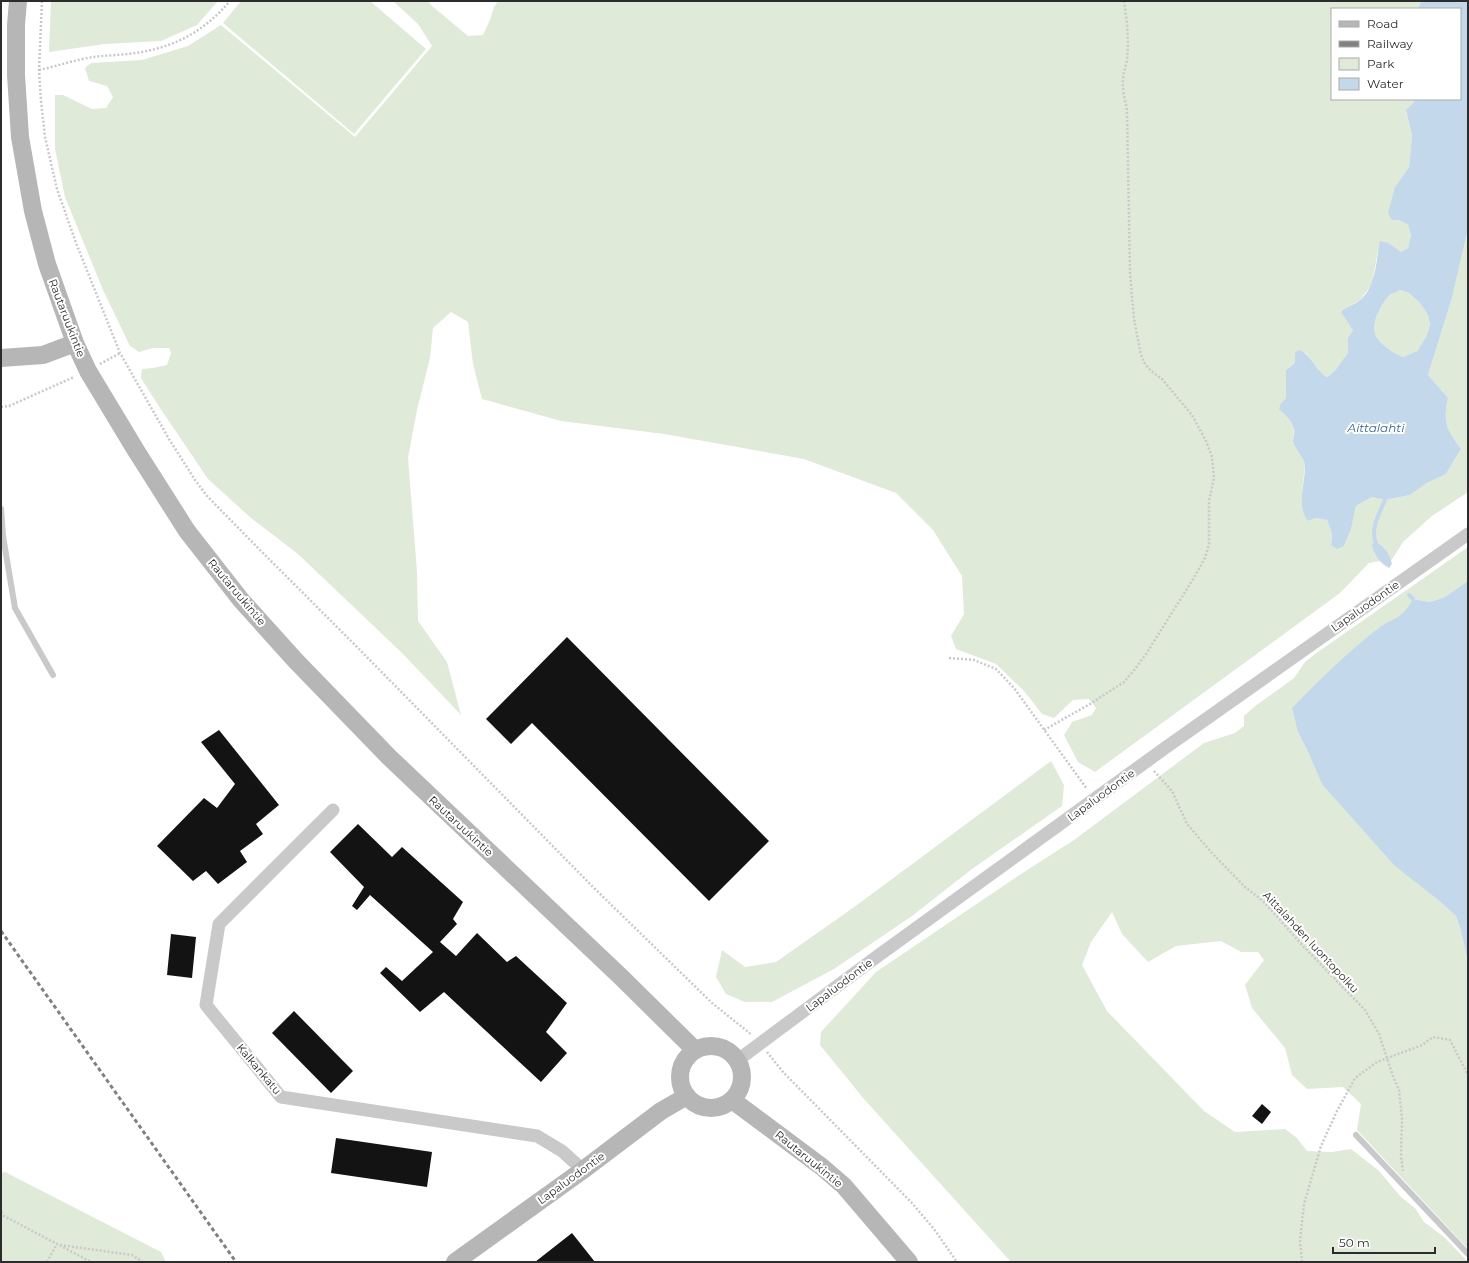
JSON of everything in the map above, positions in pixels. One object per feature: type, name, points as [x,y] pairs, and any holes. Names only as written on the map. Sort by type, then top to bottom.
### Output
[{"type":"main road","name":"Rautaruukintie","points":[[18,1],[16,25],[16,75],[20,137],[33,211],[47,264],[75,343],[88,371],[187,532],[256,617],[295,660],[389,757],[621,977],[695,1050]]},
{"type":"main road","points":[[1,358],[43,355],[75,343]]},
{"type":"main road","points":[[704,1046],[723,1048],[732,1053],[738,1060],[742,1070],[742,1081],[739,1091],[732,1100],[724,1105],[714,1108],[704,1107],[694,1103],[687,1096],[682,1087],[680,1076],[682,1066],[695,1050],[704,1046]]},
{"type":"main road","name":"Lapaluodontie","points":[[455,1262],[583,1170],[661,1111],[687,1096]]},
{"type":"main road","name":"Rautaruukintie","points":[[732,1100],[822,1167],[844,1186],[909,1262]]},
{"type":"street","name":"Lapaluodontie","points":[[738,1060],[875,958],[1145,762],[1378,596],[1468,534]]},
{"type":"street","name":"Kalkankatu","points":[[333,810],[218,924],[206,1005],[280,1097],[537,1136],[562,1151],[583,1170]]},
{"type":"lane","points":[[1,509],[3,536],[14,608],[53,675]]},
{"type":"lane","points":[[1356,1135],[1468,1254]]},
{"type":"path","points":[[42,1],[40,70],[45,137],[57,189],[76,243],[120,353],[194,480],[207,496],[593,887],[712,1003],[746,1030],[760,1044],[784,1072],[910,1202],[934,1229],[958,1262]]},
{"type":"path","points":[[40,70],[92,57],[146,51],[178,41],[208,24],[230,1]]},
{"type":"path","points":[[1044,730],[1090,704],[1124,682],[1146,654],[1195,576],[1205,558],[1209,544],[1209,501],[1214,478],[1212,458],[1206,441],[1192,415],[1162,379],[1151,371],[1145,364],[1134,319],[1130,273],[1127,110],[1123,89],[1123,77],[1127,61],[1128,48],[1127,22],[1124,1]]},
{"type":"path","points":[[1,407],[9,406],[88,371],[120,353]]},
{"type":"path","points":[[949,658],[974,660],[996,669],[1014,688],[1094,800]]},
{"type":"path","name":"Aittalahden luontopolku","points":[[1145,762],[1172,791],[1187,824],[1211,852],[1245,887],[1263,901],[1304,947],[1365,1010],[1379,1034],[1399,1090],[1402,1119],[1401,1156],[1406,1187]]},
{"type":"path","points":[[1302,1262],[1300,1240],[1304,1204],[1321,1146],[1337,1111],[1355,1078],[1377,1062],[1422,1045],[1433,1037],[1450,1040],[1468,1075]]},
{"type":"path","points":[[1,1212],[4,1216],[91,1262]]},
{"type":"path","points":[[47,1262],[57,1244]]},
{"type":"path","points":[[57,1244],[132,1255],[143,1262]]},
{"type":"green space","points":[[51,1],[218,1],[197,25],[161,41],[105,44],[49,52]]},
{"type":"green space","points":[[241,1],[370,1],[426,49],[354,134],[223,23]]},
{"type":"green space","points":[[393,1],[428,1],[468,36],[483,35],[494,7],[498,1],[1421,1],[1418,8],[1331,8],[1331,100],[1414,100],[1406,111],[1412,136],[1409,167],[1395,187],[1392,220],[1399,220],[1408,225],[1411,235],[1408,248],[1401,252],[1389,243],[1378,251],[1372,284],[1360,300],[1344,309],[1353,330],[1348,338],[1348,353],[1339,366],[1327,377],[1321,373],[1306,353],[1295,353],[1295,363],[1286,370],[1286,398],[1281,403],[1294,429],[1293,442],[1302,456],[1305,466],[1302,491],[1308,521],[1316,518],[1327,520],[1332,534],[1331,544],[1344,546],[1351,528],[1356,506],[1372,497],[1385,500],[1410,495],[1427,483],[1446,474],[1461,449],[1452,436],[1447,425],[1446,414],[1448,398],[1428,375],[1452,298],[1468,229],[1468,492],[1432,516],[1403,542],[1391,561],[1384,547],[1374,552],[1380,561],[1369,563],[1340,593],[1095,772],[1078,762],[1064,735],[1072,722],[1092,715],[1096,708],[1089,699],[1073,700],[1054,718],[1042,714],[1024,691],[996,664],[956,649],[951,636],[964,614],[962,576],[933,530],[896,493],[804,459],[664,434],[561,421],[482,399],[473,364],[468,322],[451,312],[433,328],[430,358],[417,410],[408,458],[417,572],[418,621],[447,662],[461,715],[403,654],[298,554],[251,518],[208,479],[141,378],[142,369],[167,365],[171,353],[169,348],[153,348],[139,352],[130,346],[103,290],[65,197],[55,149],[55,95],[63,95],[92,109],[106,108],[113,97],[107,86],[89,81],[85,68],[91,63],[142,60],[188,46],[221,25],[355,137],[432,46],[418,24]]},
{"type":"green space","points":[[1400,290],[1409,293],[1420,303],[1428,315],[1430,325],[1426,337],[1417,351],[1403,357],[1384,345],[1376,336],[1375,331],[1376,320],[1384,302],[1391,294]]},
{"type":"green space","points":[[1468,547],[1468,581],[1445,597],[1430,602],[1413,599],[1407,610],[1398,618],[1377,629],[1298,732],[1310,756],[1436,898],[1456,916],[1461,931],[1468,962],[1468,1249],[1357,1130],[1361,1104],[1343,1087],[1307,1089],[1292,1075],[1285,1048],[1252,1008],[1245,985],[1264,960],[1258,952],[1241,952],[1221,941],[1176,946],[1148,962],[1122,934],[1112,912],[1091,942],[1082,965],[1107,1011],[1204,1111],[1235,1132],[1285,1129],[1297,1138],[1307,1151],[1332,1152],[1351,1149],[1378,1170],[1401,1197],[1415,1208],[1424,1222],[1444,1237],[1468,1262],[1011,1262],[864,1099],[820,1045],[821,1032],[876,972],[1074,840],[1204,743],[1235,733],[1244,726],[1244,716],[1294,678],[1305,662],[1315,654]]},
{"type":"green space","points":[[1051,761],[1064,785],[1062,806],[972,869],[912,916],[834,969],[772,1002],[745,1002],[726,994],[716,977],[722,950],[745,967],[776,962],[857,905]]},
{"type":"green space","points":[[5,1172],[161,1252],[166,1262],[1,1262],[1,1173]]},
{"type":"water","name":"Aittalahti","points":[[1421,1],[1468,1],[1468,229],[1452,298],[1428,375],[1448,398],[1446,414],[1447,425],[1452,436],[1461,449],[1446,474],[1427,483],[1410,495],[1385,500],[1372,497],[1356,506],[1351,529],[1344,546],[1337,549],[1331,545],[1332,534],[1327,520],[1316,518],[1308,521],[1304,515],[1302,509],[1302,495],[1305,466],[1293,441],[1293,426],[1288,418],[1279,409],[1281,403],[1286,398],[1286,370],[1295,363],[1295,353],[1299,350],[1307,355],[1319,371],[1327,377],[1336,369],[1348,353],[1348,338],[1353,330],[1341,312],[1345,308],[1360,300],[1369,288],[1374,273],[1380,241],[1389,243],[1401,252],[1408,248],[1411,235],[1408,225],[1399,220],[1392,220],[1388,213],[1395,187],[1409,167],[1412,136],[1406,110],[1414,102],[1414,100],[1461,100],[1461,8],[1418,8]],"holes":[[[1400,290],[1409,293],[1420,303],[1428,315],[1430,325],[1426,337],[1417,351],[1403,357],[1392,351],[1378,339],[1375,331],[1376,320],[1384,302],[1391,294]]]},
{"type":"water","points":[[1373,543],[1383,547],[1388,553],[1392,564],[1389,568],[1383,564],[1376,555],[1372,545]]},
{"type":"water","points":[[1468,581],[1468,962],[1456,916],[1436,898],[1395,866],[1322,784],[1298,732],[1292,708],[1322,678],[1376,630],[1401,615],[1413,599],[1430,602],[1445,597]]},
{"type":"building","points":[[567,637],[769,841],[709,901],[532,723],[511,744],[486,719]]},
{"type":"building","points":[[219,730],[279,805],[256,824],[263,834],[240,851],[247,862],[218,884],[206,871],[193,881],[157,846],[204,798],[217,808],[235,784],[201,742]]},
{"type":"building","points":[[358,824],[392,857],[402,847],[463,902],[453,919],[457,924],[440,942],[456,956],[477,933],[507,962],[516,956],[567,1003],[546,1032],[567,1053],[541,1082],[444,992],[420,1012],[380,973],[386,967],[402,981],[433,952],[370,895],[357,910],[352,906],[364,887],[330,852]]},
{"type":"building","points":[[171,934],[196,937],[192,978],[167,975]]},
{"type":"building","points":[[294,1011],[353,1071],[331,1093],[272,1033]]},
{"type":"building","points":[[1262,1104],[1271,1112],[1262,1124],[1252,1116]]},
{"type":"building","points":[[336,1138],[432,1152],[427,1187],[331,1173]]},
{"type":"building","points":[[572,1233],[595,1262],[535,1262]]},
{"type":"waterway","points":[[1378,547],[1375,541],[1374,529],[1385,500]]},
{"type":"waterway","points":[[1409,595],[1413,599]]},
{"type":"railway","points":[[1,931],[236,1262]]}]
